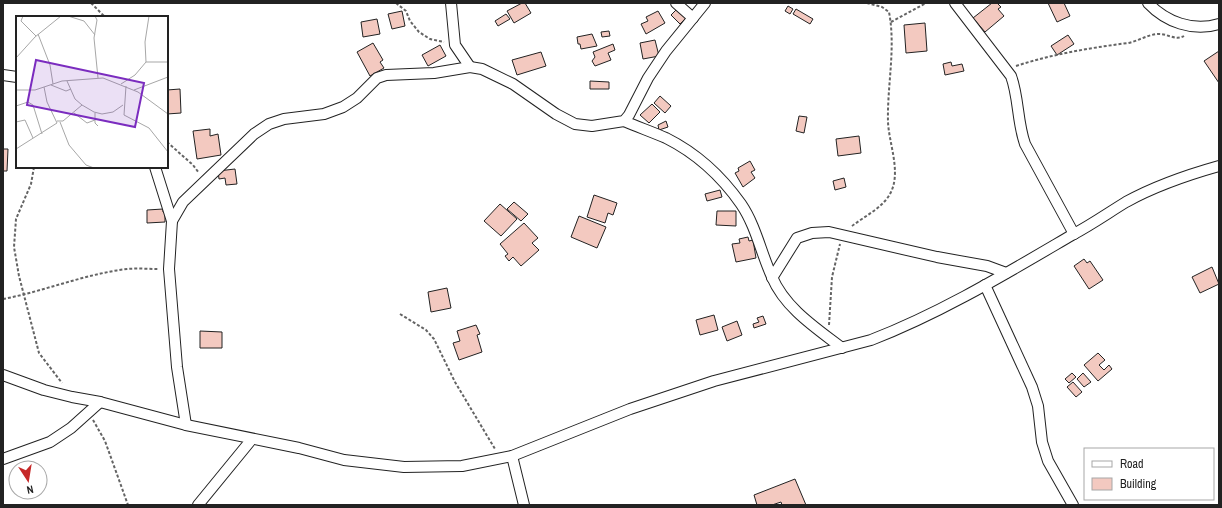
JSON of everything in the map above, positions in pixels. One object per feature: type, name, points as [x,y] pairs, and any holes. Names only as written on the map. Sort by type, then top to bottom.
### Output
[{"type":"street","points":[[451,3],[455,45],[470,67]]},
{"type":"street","points":[[676,3],[693,18]]},
{"type":"street","points":[[624,121],[629,115],[648,78],[666,51],[705,3]]},
{"type":"street","points":[[955,3],[1011,76],[1016,89],[1020,128],[1025,144],[1074,234]]},
{"type":"street","points":[[1148,3],[1157,13],[1179,23],[1195,28],[1219,24]]},
{"type":"street","points":[[172,221],[183,202],[204,180],[242,144],[269,124],[284,119],[324,114],[343,107],[357,98],[377,78],[386,75],[434,73],[470,67],[482,69],[513,84],[556,114],[575,124],[592,126],[624,121],[666,138],[694,155],[714,172],[742,205],[757,236],[772,278],[786,299],[813,327],[842,348]]},
{"type":"street","points":[[3,75],[16,77]]},
{"type":"street","points":[[3,375],[44,390],[72,397],[100,402],[186,425],[344,460],[404,467],[462,466],[508,457],[630,410],[714,381],[871,340],[899,329],[985,285],[1128,202],[1169,182],[1219,166]]},
{"type":"street","points":[[154,168],[172,221],[169,269],[176,360],[181,401],[186,425]]},
{"type":"street","points":[[772,278],[797,238],[812,233],[829,232],[936,257],[987,266],[1006,273]]},
{"type":"street","points":[[985,285],[1032,388],[1038,406],[1042,442],[1048,461],[1073,505]]},
{"type":"street","points":[[3,459],[50,442],[71,428],[100,402]]},
{"type":"street","points":[[198,505],[252,439]]},
{"type":"street","points":[[508,457],[524,505]]},
{"type":"path","points":[[91,3],[104,16]]},
{"type":"path","points":[[396,3],[406,11],[410,21],[419,32],[430,39],[455,45]]},
{"type":"path","points":[[829,338],[832,277],[843,235],[880,205],[890,193],[895,179],[888,122],[891,69],[891,22],[889,12],[882,7],[867,3]]},
{"type":"path","points":[[891,22],[926,3]]},
{"type":"path","points":[[1007,70],[1038,59],[1091,47],[1128,43],[1156,34],[1181,37],[1195,28]]},
{"type":"path","points":[[168,143],[193,165],[204,180]]},
{"type":"path","points":[[34,168],[31,184],[16,219],[14,247],[24,295],[39,353],[72,397]]},
{"type":"path","points":[[3,299],[24,295],[66,282],[127,269],[169,269]]},
{"type":"path","points":[[400,314],[426,330],[434,339],[455,382],[473,414],[495,448],[508,457]]},
{"type":"path","points":[[88,412],[105,441],[128,505]]},
{"type":"building","points":[[522,3],[525,3],[531,13],[514,23],[507,11]]},
{"type":"building","points":[[992,3],[997,3],[1001,7],[998,9],[1004,16],[985,32],[973,18]]},
{"type":"building","points":[[1048,3],[1064,3],[1070,16],[1057,22]]},
{"type":"building","points":[[788,6],[793,9],[790,14],[785,11]]},
{"type":"building","points":[[678,8],[687,17],[680,24],[671,15]]},
{"type":"building","points":[[796,9],[813,19],[810,24],[793,14]]},
{"type":"building","points":[[402,11],[405,26],[392,29],[388,14]]},
{"type":"building","points":[[658,11],[665,23],[646,34],[641,24],[648,21],[646,17]]},
{"type":"building","points":[[506,14],[510,19],[498,26],[495,21]]},
{"type":"building","points":[[377,19],[380,34],[363,37],[361,22]]},
{"type":"building","points":[[925,23],[927,51],[906,53],[904,25]]},
{"type":"building","points":[[609,31],[610,36],[602,37],[601,32]]},
{"type":"building","points":[[592,34],[597,46],[581,49],[580,44],[578,44],[577,37]]},
{"type":"building","points":[[1068,35],[1074,44],[1057,55],[1051,46]]},
{"type":"building","points":[[655,40],[659,56],[643,59],[640,43]]},
{"type":"building","points":[[373,43],[383,60],[380,62],[384,68],[370,76],[357,52]]},
{"type":"building","points":[[613,44],[615,50],[608,53],[611,60],[595,66],[592,61],[595,57],[593,52]]},
{"type":"building","points":[[440,45],[446,56],[428,66],[422,55]]},
{"type":"building","points":[[1219,51],[1219,83],[1204,61]]},
{"type":"building","points":[[541,52],[546,66],[517,75],[512,60]]},
{"type":"building","points":[[951,62],[952,66],[962,64],[964,71],[945,75],[943,64]]},
{"type":"building","points":[[590,81],[609,82],[609,89],[590,89]]},
{"type":"building","points":[[180,89],[181,113],[168,114],[168,90]]},
{"type":"building","points":[[660,96],[671,106],[665,113],[654,103]]},
{"type":"building","points":[[652,104],[660,112],[649,123],[640,115]]},
{"type":"building","points":[[799,116],[807,117],[804,133],[796,131]]},
{"type":"building","points":[[666,121],[668,127],[659,130],[658,125]]},
{"type":"building","points":[[210,129],[210,136],[218,134],[221,155],[197,159],[193,131]]},
{"type":"building","points":[[859,136],[861,153],[838,156],[836,139]]},
{"type":"building","points":[[3,149],[8,149],[7,171],[3,171]]},
{"type":"building","points":[[750,161],[755,170],[751,172],[755,178],[743,187],[735,173],[739,171],[738,168]]},
{"type":"building","points":[[235,169],[237,184],[226,185],[225,178],[219,179],[218,171]]},
{"type":"building","points":[[844,178],[846,187],[835,190],[833,181]]},
{"type":"building","points":[[720,190],[722,197],[707,201],[705,194]]},
{"type":"building","points":[[594,195],[617,203],[613,215],[608,213],[605,223],[587,217]]},
{"type":"building","points":[[514,202],[528,214],[521,221],[507,209]]},
{"type":"building","points":[[500,204],[517,219],[501,236],[484,221]]},
{"type":"building","points":[[163,209],[163,212],[165,212],[165,222],[147,223],[147,210]]},
{"type":"building","points":[[717,211],[736,211],[736,226],[716,225]]},
{"type":"building","points":[[579,216],[606,227],[597,248],[571,237]]},
{"type":"building","points":[[524,223],[538,238],[532,243],[539,250],[521,266],[513,257],[509,261],[505,256],[508,254],[500,244]]},
{"type":"building","points":[[748,237],[749,241],[753,240],[756,258],[736,262],[732,244],[740,243],[739,239]]},
{"type":"building","points":[[1084,259],[1087,263],[1090,261],[1103,280],[1089,289],[1074,266]]},
{"type":"building","points":[[1212,267],[1219,284],[1200,293],[1192,277]]},
{"type":"building","points":[[447,288],[451,308],[431,312],[428,292]]},
{"type":"building","points":[[714,315],[718,330],[700,335],[696,320]]},
{"type":"building","points":[[763,316],[766,324],[754,328],[753,324],[759,322],[757,318]]},
{"type":"building","points":[[737,321],[742,335],[727,341],[722,327]]},
{"type":"building","points":[[476,325],[480,334],[477,335],[482,352],[459,360],[453,343],[460,341],[457,331]]},
{"type":"building","points":[[200,331],[222,332],[222,348],[200,348]]},
{"type":"building","points":[[1098,353],[1105,360],[1099,365],[1104,370],[1109,365],[1112,369],[1098,381],[1084,365]]},
{"type":"building","points":[[1072,373],[1076,377],[1069,383],[1065,379]]},
{"type":"building","points":[[1083,373],[1091,382],[1084,387],[1077,379]]},
{"type":"building","points":[[1073,382],[1082,392],[1076,397],[1067,387]]},
{"type":"building","points":[[795,479],[806,505],[782,505],[781,502],[772,505],[757,505],[754,495]]}]
